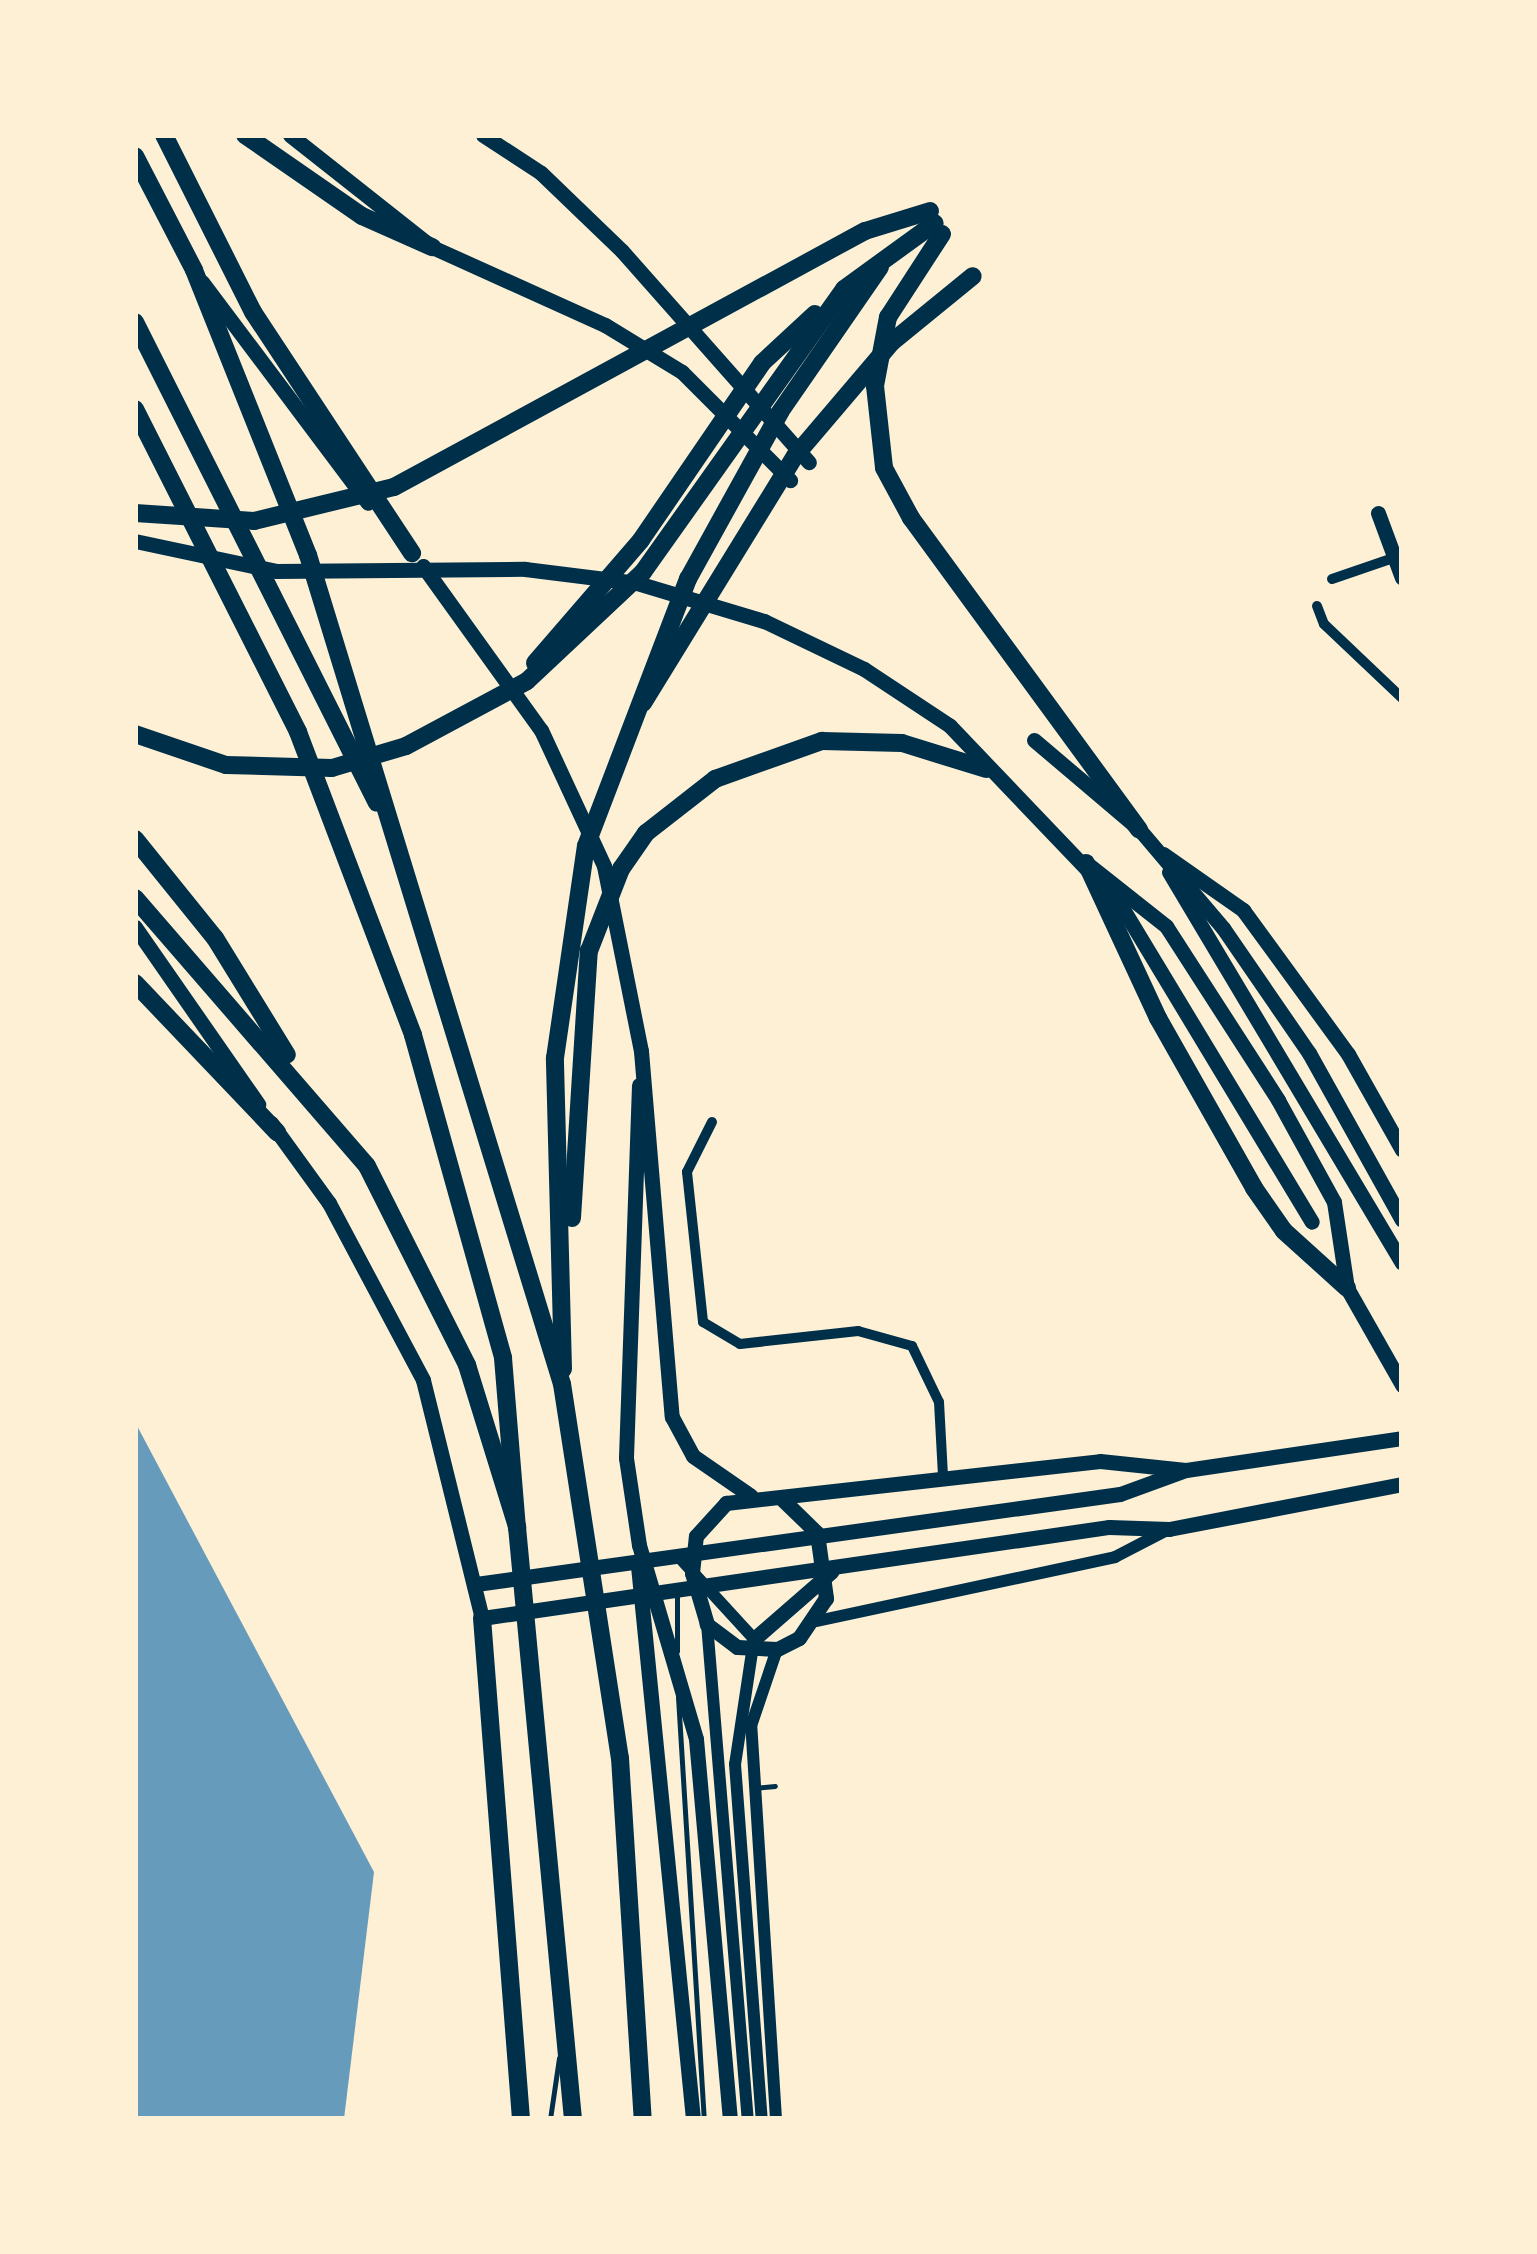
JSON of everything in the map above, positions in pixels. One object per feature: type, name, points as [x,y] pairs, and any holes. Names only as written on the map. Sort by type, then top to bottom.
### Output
[{"type":"highway","points":[[164,135],[260,323],[412,553]]},
{"type":"highway","points":[[245,135],[362,216],[432,247]]},
{"type":"highway","points":[[135,156],[194,270],[308,555],[377,804],[562,1384],[620,1758],[643,2119]]},
{"type":"highway","points":[[139,514],[282,518],[419,476],[888,220],[939,228]]},
{"type":"highway","points":[[135,734],[193,758],[265,772],[332,768],[406,746],[494,700],[550,664],[643,572],[830,307],[880,267],[939,228]]},
{"type":"highway","points":[[494,700],[642,540],[736,396],[791,332],[939,228]]},
{"type":"highway","points":[[939,228],[888,317],[874,386],[884,468],[911,518],[1138,828]]},
{"type":"highway","points":[[565,1268],[555,1058],[561,995],[586,846],[662,631],[743,476],[880,267]]},
{"type":"highway","points":[[620,745],[795,456],[892,342],[973,276]]},
{"type":"highway","points":[[135,322],[377,804]]},
{"type":"highway","points":[[135,409],[312,765],[414,1035],[503,1358],[517,1528],[551,1822],[561,2054],[574,2119]]},
{"type":"highway","points":[[562,1384],[581,998],[621,869],[677,802],[715,779],[822,741],[902,743],[986,770]]},
{"type":"highway","points":[[135,838],[215,938],[304,1083]]},
{"type":"highway","points":[[1086,863],[1158,1018],[1254,1188],[1284,1230],[1348,1288]]},
{"type":"highway","points":[[135,898],[304,1083],[367,1166],[442,1304],[517,1528]]},
{"type":"highway","points":[[135,982],[277,1132]]},
{"type":"highway","points":[[482,1618],[506,1867],[521,2119]]},
{"type":"main road","points":[[290,135],[432,247],[658,355],[714,398],[790,480]]},
{"type":"main road","points":[[483,135],[518,156],[622,250],[809,462]]},
{"type":"main road","points":[[194,270],[330,460],[412,553],[497,663],[576,788],[604,866],[642,1051],[672,1417],[693,1456],[750,1496]]},
{"type":"main road","points":[[1378,513],[1398,557],[1402,578]]},
{"type":"main road","points":[[141,544],[276,571],[455,568],[637,582],[764,621],[950,726],[986,770],[1086,863],[1166,926],[1278,1100],[1334,1202],[1348,1288],[1402,1385]]},
{"type":"main road","points":[[1034,740],[1138,828],[1160,853],[1310,1053],[1402,1220]]},
{"type":"main road","points":[[1160,853],[1243,910],[1340,1042],[1402,1150]]},
{"type":"main road","points":[[1160,853],[1200,935],[1302,1086],[1402,1263]]},
{"type":"main road","points":[[1086,863],[1148,942],[1312,1222]]},
{"type":"main road","points":[[135,927],[277,1132],[395,1320],[446,1447],[482,1618],[676,1588],[832,1571],[1110,1527],[1169,1529],[1402,1484]]},
{"type":"main road","points":[[642,1051],[626,1458],[639,1544],[694,1726],[710,1950],[730,2119]]},
{"type":"main road","points":[[476,1584],[1120,1494],[1186,1470],[1402,1438]]},
{"type":"main road","points":[[781,1498],[804,1514],[822,1549],[827,1584],[817,1621],[776,1649],[737,1647],[707,1624],[692,1573],[696,1536],[714,1512],[750,1496],[781,1498],[944,1476],[1117,1460],[1186,1470]]},
{"type":"main road","points":[[638,1561],[693,2119]]},
{"type":"main road","points":[[754,1638],[832,1571]]},
{"type":"street","points":[[1332,579],[1398,557]]},
{"type":"street","points":[[1318,606],[1324,624],[1402,698]]},
{"type":"street","points":[[712,1122],[688,1172],[704,1322],[740,1344],[858,1331],[912,1346],[939,1402],[944,1476]]},
{"type":"street","points":[[817,1621],[1115,1556],[1169,1529]]},
{"type":"street","points":[[678,1556],[754,1638],[735,1764],[762,2119]]},
{"type":"street","points":[[707,1624],[748,2119]]},
{"type":"street","points":[[776,1649],[751,1726],[776,2119]]},
{"type":"lane","points":[[676,1588],[683,1873],[704,2119]]},
{"type":"lane","points":[[752,1788],[775,1786]]},
{"type":"lane","points":[[550,2119],[561,2054]]},
{"type":"water","points":[[135,1422],[374,1872],[344,2119],[135,2119]]}]
